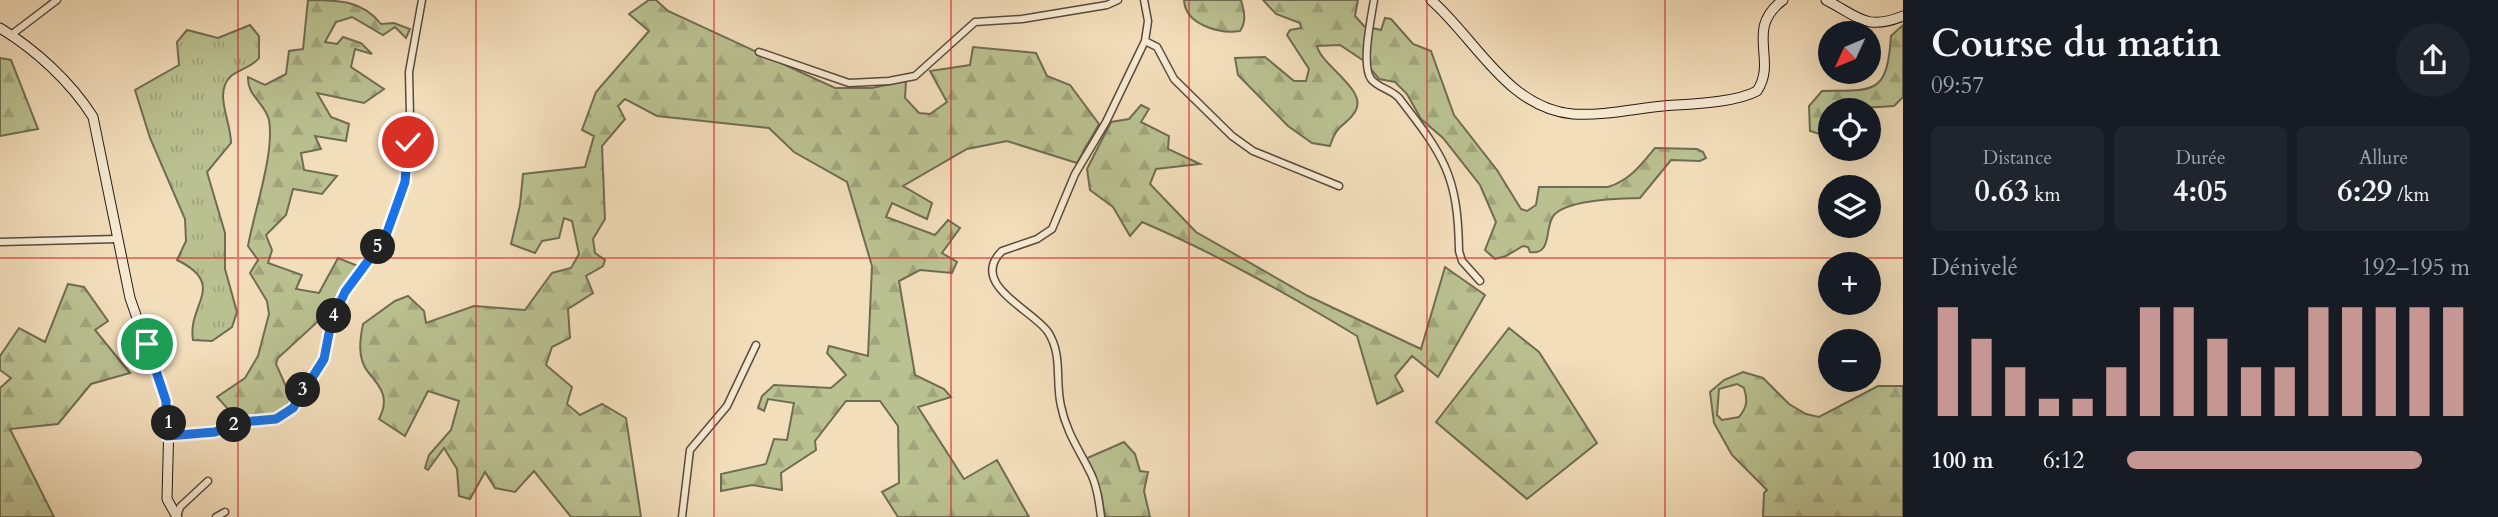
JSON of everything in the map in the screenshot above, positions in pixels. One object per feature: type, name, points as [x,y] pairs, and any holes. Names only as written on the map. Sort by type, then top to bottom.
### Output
[{"type":"street","points":[[12,35],[57,0]]},
{"type":"street","points":[[167,436],[215,432],[242,422],[276,419],[293,408],[324,359],[333,317],[355,276],[385,238],[405,182],[410,116],[409,72],[422,0]]},
{"type":"street","points":[[759,52],[849,83],[889,81],[915,76],[975,22],[1022,19],[1107,5],[1118,0]]},
{"type":"street","points":[[1101,517],[1090,471],[1071,440],[1061,411],[1055,345],[1046,329],[1000,288],[993,277],[992,267],[1002,251],[1037,239],[1052,229],[1075,174],[1107,122],[1145,41],[1148,21],[1144,0]]},
{"type":"street","points":[[1374,0],[1367,72],[1375,83],[1390,88],[1399,97],[1447,165],[1453,182],[1459,251],[1462,261],[1480,281]]},
{"type":"street","points":[[1431,0],[1498,73],[1530,100],[1554,110],[1588,114],[1741,96],[1757,90],[1764,74],[1762,29],[1768,15],[1783,0]]},
{"type":"street","points":[[1826,0],[1874,24],[1903,16]]},
{"type":"street","points":[[1840,0],[1845,10]]},
{"type":"street","points":[[0,28],[12,35],[62,80],[93,117],[134,312],[166,401],[167,499],[177,517]]},
{"type":"street","points":[[1145,41],[1157,47],[1174,79],[1232,136],[1253,151],[1339,186]]},
{"type":"street","points":[[0,242],[117,239]]},
{"type":"street","points":[[682,517],[690,450],[727,406],[757,345]]},
{"type":"street","points":[[177,517],[180,506],[208,481]]},
{"type":"street","points":[[216,517],[225,512]]},
{"type":"green space","points":[[308,0],[349,3],[366,10],[381,24],[394,23],[410,29],[406,38],[395,27],[383,35],[352,17],[336,22],[325,42],[337,44],[343,37],[361,43],[372,54],[355,49],[351,67],[384,89],[364,103],[317,93],[331,117],[349,124],[346,141],[315,136],[321,149],[301,153],[304,170],[337,176],[322,194],[293,189],[286,215],[266,235],[272,250],[268,263],[302,275],[296,289],[319,293],[338,258],[358,266],[338,303],[278,358],[276,364],[292,400],[274,416],[239,421],[217,397],[245,378],[258,356],[269,314],[267,301],[250,273],[258,260],[248,246],[267,165],[269,120],[250,89],[248,77],[265,85],[286,74],[289,51],[303,49]]},
{"type":"green space","points":[[649,0],[656,0],[668,11],[835,88],[872,88],[906,81],[905,98],[919,113],[930,114],[947,102],[930,71],[970,65],[973,47],[1036,53],[1047,76],[1070,85],[1099,124],[1077,163],[1007,141],[967,149],[903,186],[932,203],[927,219],[892,203],[886,217],[935,235],[948,220],[960,228],[942,253],[957,262],[952,273],[920,270],[899,281],[915,375],[944,389],[951,397],[918,407],[964,479],[997,460],[1029,517],[898,517],[882,492],[899,483],[898,426],[880,401],[846,401],[815,441],[816,450],[781,473],[782,490],[752,485],[721,491],[721,474],[766,464],[774,439],[787,440],[794,403],[768,399],[764,411],[758,408],[762,396],[774,385],[831,388],[846,375],[827,353],[829,346],[868,356],[872,266],[847,182],[794,152],[769,128],[657,116],[625,99],[618,106],[625,119],[602,146],[605,219],[593,239],[595,253],[605,260],[603,266],[586,276],[593,293],[568,309],[570,338],[552,347],[546,365],[572,387],[567,404],[580,415],[602,404],[626,418],[641,517],[571,517],[534,471],[515,492],[495,488],[485,472],[470,499],[459,496],[457,469],[444,448],[428,470],[425,468],[429,455],[451,430],[459,401],[428,391],[405,436],[379,419],[384,399],[362,361],[360,342],[363,324],[395,301],[408,296],[424,311],[426,323],[474,306],[525,310],[552,273],[571,268],[579,254],[572,221],[564,218],[559,238],[542,241],[535,253],[511,244],[520,205],[523,174],[585,167],[594,136],[582,130],[596,92],[649,31],[629,14]]},
{"type":"green space","points":[[1184,0],[1241,0],[1244,23],[1240,31],[1232,32],[1205,26],[1190,16]]},
{"type":"green space","points":[[1263,0],[1358,0],[1355,16],[1364,26],[1381,30],[1385,18],[1391,19],[1413,44],[1431,51],[1454,115],[1497,170],[1521,209],[1527,211],[1536,205],[1539,187],[1608,187],[1616,184],[1634,171],[1655,148],[1697,149],[1703,152],[1706,158],[1700,161],[1671,160],[1640,198],[1595,201],[1561,210],[1551,220],[1542,249],[1530,252],[1528,247],[1523,246],[1495,259],[1485,250],[1496,222],[1480,185],[1443,138],[1421,119],[1407,94],[1395,82],[1379,79],[1364,61],[1340,45],[1317,46],[1320,54],[1356,95],[1358,104],[1352,117],[1336,132],[1330,146],[1312,143],[1288,126],[1238,75],[1235,58],[1265,57],[1294,81],[1306,81],[1309,69],[1287,35],[1290,30],[1301,28],[1300,23],[1276,14]]},
{"type":"green space","points":[[250,25],[259,36],[259,58],[231,76],[226,83],[223,99],[231,143],[207,172],[225,233],[225,269],[237,312],[232,327],[212,341],[193,340],[195,316],[203,287],[200,278],[192,269],[177,260],[186,241],[185,219],[150,138],[135,90],[179,65],[177,42],[187,30],[218,38]]},
{"type":"green space","points":[[1903,25],[1903,97],[1894,106],[1881,107],[1881,98],[1818,98],[1818,133],[1810,131],[1809,106],[1822,91],[1866,89],[1881,84],[1891,36]]},
{"type":"green space","points":[[0,58],[11,60],[38,129],[0,136]]},
{"type":"green space","points":[[1141,105],[1149,109],[1141,122],[1169,136],[1168,149],[1200,164],[1156,169],[1150,184],[1196,232],[1308,296],[1421,349],[1445,267],[1485,295],[1438,377],[1412,356],[1395,376],[1403,391],[1377,404],[1357,336],[1251,275],[1142,222],[1130,236],[1113,207],[1090,190],[1087,169],[1111,122],[1129,119]]},
{"type":"green space","points":[[68,284],[84,287],[108,321],[95,330],[130,373],[91,384],[58,424],[10,429],[54,517],[0,517],[0,388],[11,378],[0,370],[0,356],[19,328],[45,342]]},
{"type":"green space","points":[[1509,328],[1539,352],[1597,443],[1527,499],[1436,422]]},
{"type":"green space","points":[[1743,372],[1763,378],[1789,404],[1806,414],[1819,417],[1867,392],[1881,392],[1881,386],[1903,386],[1903,517],[1763,517],[1764,493],[1767,490],[1732,455],[1714,423],[1710,392],[1724,380]],"holes":[[[1737,384],[1744,388],[1745,407],[1739,417],[1722,420],[1717,415],[1719,389]]]},
{"type":"green space","points":[[1124,442],[1135,454],[1140,471],[1148,472],[1144,491],[1150,517],[1105,517],[1101,493],[1085,459]]},
{"type":"route","points":[[147,344],[166,401],[169,420],[167,436],[215,432],[242,422],[276,419],[284,415],[293,408],[324,359],[331,323],[345,292],[363,264],[385,238],[405,182],[408,142]]}]
